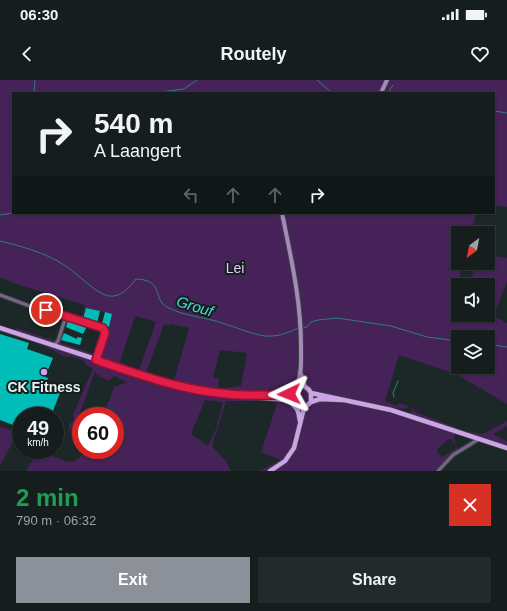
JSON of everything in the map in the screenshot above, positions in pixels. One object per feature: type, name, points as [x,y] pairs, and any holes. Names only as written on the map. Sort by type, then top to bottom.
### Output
[{"type":"main road","points":[[381,92],[387,80]]},
{"type":"main road","points":[[282,214],[293,263],[299,303],[301,371],[305,386],[311,392],[391,410],[507,448]]},
{"type":"main road","points":[[0,328],[178,386],[238,396],[289,400],[296,407],[300,421]]},
{"type":"main road","points":[[238,396],[281,395],[290,392],[297,386],[301,371]]},
{"type":"main road","points":[[297,386],[305,386]]},
{"type":"main road","points":[[289,400],[290,392]]},
{"type":"main road","points":[[311,392],[311,402]]},
{"type":"main road","points":[[270,471],[285,460],[294,448],[299,435],[300,421],[304,408],[311,402],[320,399],[346,400]]},
{"type":"main road","points":[[296,407],[304,408]]},
{"type":"street","points":[[0,295],[35,308],[100,327],[104,331],[104,336],[96,360]]},
{"type":"street","points":[[54,346],[58,341],[66,316]]},
{"type":"street","points":[[438,471],[453,455],[480,439]]},
{"type":"green space","name":"Lei","points":[[0,80],[507,80],[507,207],[495,205],[495,92],[12,92],[12,214],[476,214],[473,226],[451,226],[451,270],[461,270],[459,278],[451,278],[451,322],[495,322],[495,317],[507,323],[507,404],[456,374],[495,374],[495,330],[451,330],[451,372],[399,355],[385,401],[397,406],[398,403],[409,406],[405,409],[374,405],[410,415],[413,406],[413,411],[454,427],[455,446],[452,439],[449,439],[437,449],[439,450],[437,451],[442,457],[456,449],[455,447],[459,449],[443,462],[436,471],[260,471],[281,460],[261,452],[278,401],[226,401],[212,446],[226,461],[231,471],[26,471],[34,459],[60,459],[69,462],[77,459],[124,459],[124,407],[106,407],[114,387],[127,382],[114,376],[109,381],[96,374],[95,371],[82,407],[76,407],[93,368],[85,365],[85,361],[71,356],[66,357],[44,346],[45,343],[15,333],[16,328],[100,356],[102,348],[105,349],[103,346],[107,334],[102,326],[109,327],[112,314],[86,308],[81,320],[85,305],[13,283],[0,277]],"holes":[[[135,316],[156,322],[139,370],[120,362]],[[164,324],[170,326],[171,324],[189,328],[174,380],[146,373]],[[220,350],[247,353],[241,386],[225,388],[218,387],[219,379],[213,378]],[[205,400],[223,402],[216,429],[208,446],[191,434]]]},
{"type":"green space","points":[[495,256],[507,258],[507,282],[495,311],[495,278],[471,278],[474,270],[495,270]]},
{"type":"green space","points":[[72,421],[72,426],[69,432],[69,425]]},
{"type":"green space","points":[[507,421],[507,426],[493,434],[507,441],[507,446],[467,431],[483,434]]},
{"type":"green space","points":[[0,426],[12,431],[12,444],[0,465]]},
{"type":"building","points":[[86,308],[100,311],[97,323],[88,318],[88,320],[83,319]]},
{"type":"building","points":[[105,312],[112,314],[109,327],[102,324]]},
{"type":"building","points":[[68,321],[86,328],[83,334],[66,327]]},
{"type":"building","points":[[64,333],[77,339],[77,337],[82,338],[80,345],[61,340]]},
{"type":"building","points":[[0,334],[29,343],[27,349],[53,358],[45,377],[48,378],[45,387],[60,393],[55,407],[12,407],[12,425],[0,420]]},
{"type":"waterway","points":[[34,92],[35,80]]},
{"type":"waterway","points":[[160,92],[184,89],[197,80]]},
{"type":"waterway","points":[[317,80],[331,92]]},
{"type":"waterway","points":[[389,92],[393,85]]},
{"type":"waterway","points":[[495,111],[507,113]]},
{"type":"waterway","points":[[0,215],[12,213]]},
{"type":"waterway","name":"Grouf","points":[[0,241],[41,253],[57,261],[69,268],[92,287],[109,296],[121,294],[136,279],[145,280],[155,286],[163,304],[173,310],[215,321],[262,336],[278,335],[298,328]]},
{"type":"waterway","name":"Grouf","points":[[303,328],[307,327],[311,322],[337,318],[391,326],[427,337],[451,340]]},
{"type":"waterway","name":"Grouf","points":[[495,345],[507,347]]},
{"type":"waterway","points":[[394,397],[393,393],[398,381]]},
{"type":"place","name":"CK Fitness","points":[[44,372]]},
{"type":"route","points":[[46,310],[63,314],[83,323],[103,328],[105,333],[96,360],[158,381],[226,395],[281,395],[290,392],[289,394]]}]
